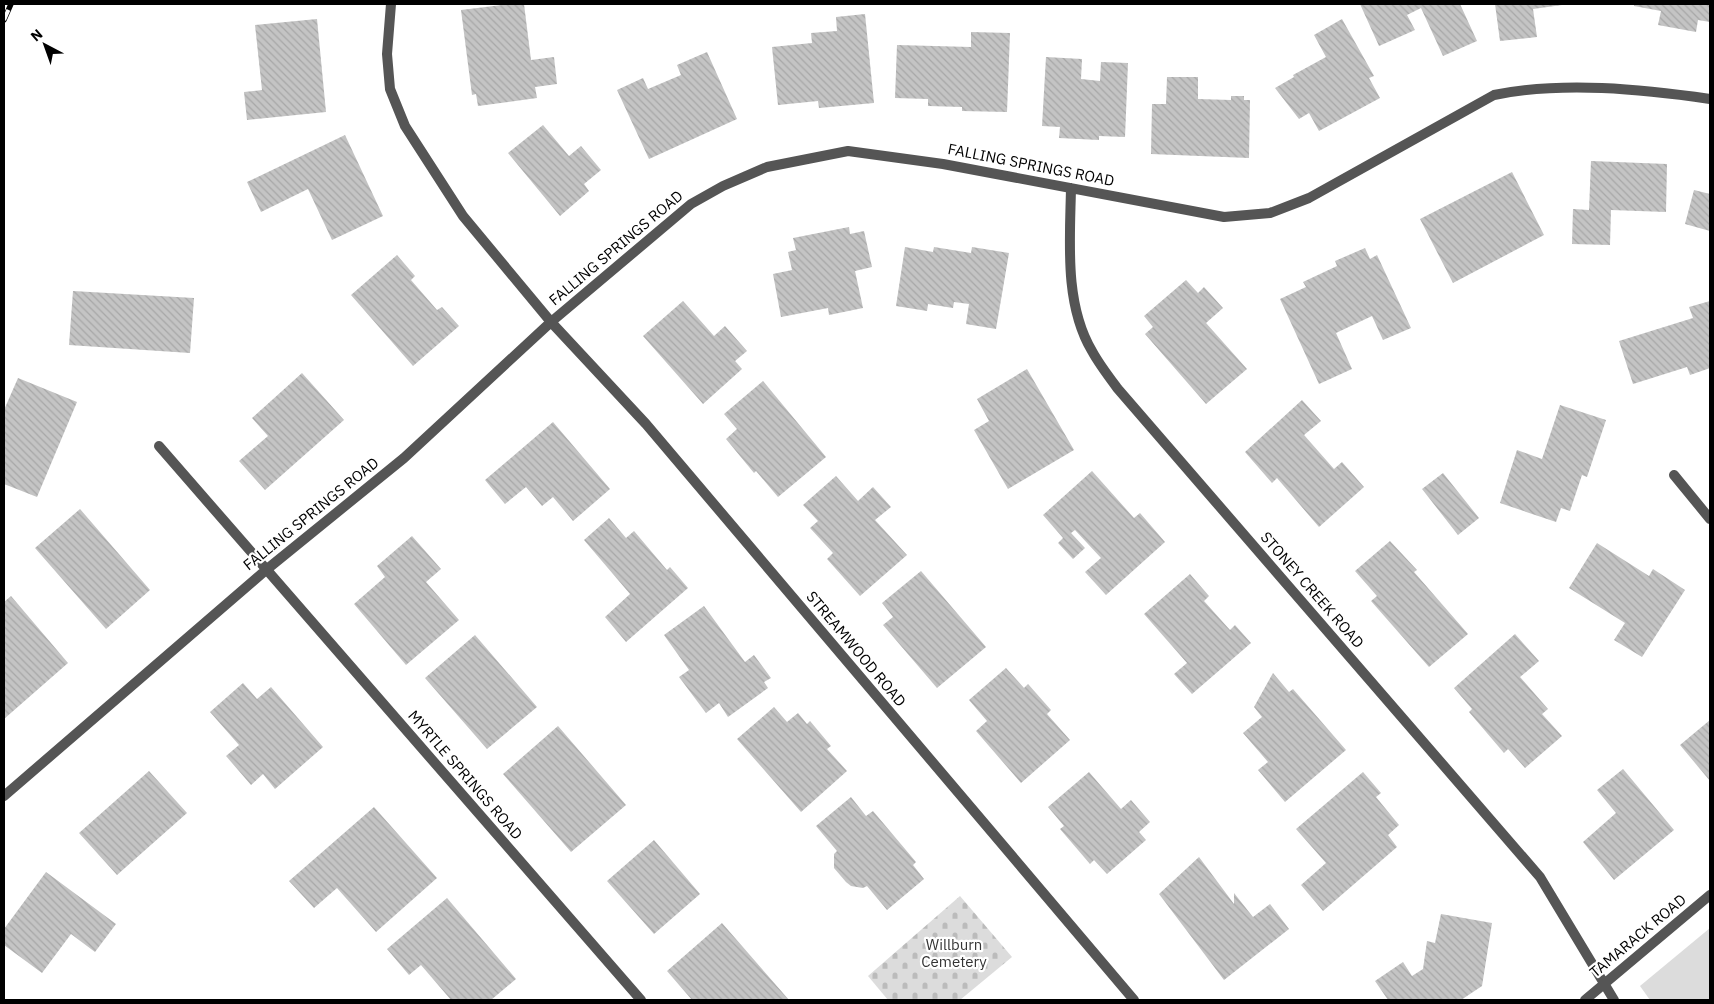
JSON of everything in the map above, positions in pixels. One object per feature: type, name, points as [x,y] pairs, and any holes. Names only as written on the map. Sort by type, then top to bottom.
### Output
[{"type":"street","name":"STREAMWOOD ROAD","points":[[391,4],[387,54],[390,89],[404,126],[463,216],[551,322],[652,432],[1134,1000]]},
{"type":"street","name":"FALLING SPRINGS ROAD","points":[[4,796],[266,570],[404,458],[551,322],[691,204],[723,186],[766,167],[848,151],[943,164],[1224,217],[1270,213],[1309,198],[1494,94],[1524,88],[1558,86],[1679,95],[1710,100]]},
{"type":"street","name":"STONEY CREEK ROAD","points":[[1071,188],[1069,258],[1075,306],[1091,350],[1118,389],[1540,877],[1614,1000]]},
{"type":"street","name":"MYRTLE SPRINGS ROAD","points":[[159,446],[641,1000]]},
{"type":"street","points":[[1674,475],[1710,519]]},
{"type":"street","name":"TAMARACK ROAD","points":[[1585,1000],[1710,896]]},
{"type":"green space","name":"Willburn Cemetery","points":[[960,896],[1012,957],[960,1000],[888,1000],[868,976]]},
{"type":"green space","points":[[1710,928],[1710,1000],[1650,1000],[1640,986]]},
{"type":"building","points":[[524,4],[531,60],[554,57],[557,84],[535,87],[537,98],[478,106],[476,94],[472,95],[461,10]]},
{"type":"building","points":[[1360,4],[1460,4],[1477,41],[1443,56],[1421,8],[1407,15],[1415,30],[1379,46]]},
{"type":"building","points":[[1495,4],[1562,5],[1533,9],[1537,37],[1500,41]]},
{"type":"building","points":[[1634,4],[1710,4],[1710,22],[1698,20],[1696,32],[1658,25],[1661,11],[1634,6]]},
{"type":"building","points":[[865,14],[874,103],[819,108],[818,101],[778,105],[772,47],[812,43],[811,33],[837,31],[836,17]]},
{"type":"building","points":[[317,19],[326,112],[247,120],[244,92],[262,90],[255,25]]},
{"type":"building","points":[[1342,19],[1374,76],[1369,78],[1380,98],[1319,131],[1309,113],[1299,119],[1275,88],[1294,77],[1293,75],[1326,57],[1314,35]]},
{"type":"building","points":[[971,32],[1010,33],[1007,112],[962,111],[962,107],[928,106],[928,99],[895,98],[897,45],[971,47]]},
{"type":"building","points":[[707,52],[737,119],[649,159],[617,90],[643,78],[648,89],[681,75],[677,65]]},
{"type":"building","points":[[1046,57],[1082,59],[1081,79],[1100,81],[1101,62],[1128,63],[1125,137],[1099,136],[1099,140],[1059,138],[1060,127],[1042,126]]},
{"type":"building","points":[[1167,77],[1198,77],[1198,99],[1231,100],[1231,96],[1244,96],[1244,100],[1250,100],[1249,158],[1151,154],[1152,104],[1166,104]]},
{"type":"building","points":[[543,125],[569,156],[581,146],[601,170],[584,184],[589,191],[560,216],[508,153]]},
{"type":"building","points":[[345,135],[383,216],[332,240],[308,189],[261,212],[247,182]]},
{"type":"building","points":[[1591,161],[1667,164],[1666,212],[1611,210],[1610,245],[1572,244],[1573,209],[1589,210]]},
{"type":"building","points":[[1512,172],[1544,235],[1453,283],[1420,219]]},
{"type":"building","points":[[1694,190],[1710,194],[1710,231],[1685,224]]},
{"type":"building","points":[[849,227],[850,234],[864,231],[872,267],[855,271],[863,308],[829,315],[828,308],[781,317],[773,274],[792,270],[788,252],[796,250],[793,238]]},
{"type":"building","points":[[905,247],[933,252],[934,247],[971,253],[972,247],[1009,253],[996,329],[966,324],[969,304],[954,302],[953,308],[928,304],[927,311],[896,306]]},
{"type":"building","points":[[1365,248],[1370,259],[1377,255],[1411,328],[1383,340],[1372,316],[1336,333],[1352,369],[1319,384],[1280,299],[1306,287],[1303,282],[1337,266],[1335,261]]},
{"type":"building","points":[[397,255],[415,276],[411,280],[437,310],[442,307],[459,326],[413,366],[351,295]]},
{"type":"building","points":[[1186,280],[1198,293],[1204,287],[1223,308],[1206,323],[1247,369],[1206,404],[1145,334],[1153,327],[1144,316]]},
{"type":"building","points":[[73,291],[194,298],[190,353],[69,345]]},
{"type":"building","points":[[683,301],[714,336],[725,326],[747,351],[735,361],[742,369],[703,404],[643,336]]},
{"type":"building","points":[[1710,301],[1710,368],[1690,375],[1687,367],[1633,384],[1619,341],[1693,318],[1689,307]]},
{"type":"building","points":[[1027,369],[1074,450],[1008,489],[974,430],[989,421],[977,399]]},
{"type":"building","points":[[302,373],[344,420],[265,490],[239,461],[268,436],[252,418]]},
{"type":"building","points":[[18,378],[77,402],[37,497],[4,484],[4,410]]},
{"type":"building","points":[[763,381],[826,457],[778,497],[756,471],[754,473],[726,439],[737,429],[724,414]]},
{"type":"building","points":[[1302,400],[1321,421],[1304,435],[1334,469],[1342,462],[1364,487],[1319,527],[1277,478],[1272,483],[1245,452]]},
{"type":"building","points":[[1560,405],[1606,420],[1587,477],[1582,475],[1570,511],[1561,508],[1556,522],[1500,503],[1517,450],[1542,459]]},
{"type":"building","points":[[553,422],[610,489],[573,521],[553,497],[542,506],[526,487],[505,504],[485,480]]},
{"type":"building","points":[[1092,471],[1134,518],[1140,513],[1165,542],[1106,595],[1085,572],[1101,558],[1075,530],[1071,533],[1085,548],[1073,559],[1058,543],[1063,538],[1043,515]]},
{"type":"building","points":[[1443,473],[1479,518],[1458,535],[1422,489]]},
{"type":"building","points":[[836,476],[858,501],[873,487],[891,507],[875,520],[907,555],[860,596],[827,559],[833,553],[810,528],[818,521],[803,505]]},
{"type":"building","points":[[80,509],[150,590],[106,629],[35,548]]},
{"type":"building","points":[[609,518],[626,538],[634,531],[667,570],[670,567],[688,588],[626,642],[605,617],[630,594],[584,540]]},
{"type":"building","points":[[412,536],[441,569],[426,582],[459,620],[406,665],[354,604],[385,577],[377,566]]},
{"type":"building","points":[[1390,541],[1417,570],[1414,572],[1468,634],[1429,667],[1371,601],[1377,596],[1355,571]]},
{"type":"building","points":[[1597,543],[1649,576],[1653,569],[1685,590],[1642,657],[1614,640],[1625,623],[1569,588]]},
{"type":"building","points":[[921,571],[986,647],[937,688],[883,625],[893,617],[882,603]]},
{"type":"building","points":[[1190,574],[1209,596],[1204,601],[1230,630],[1235,625],[1251,643],[1192,694],[1174,674],[1187,663],[1144,614]]},
{"type":"building","points":[[11,596],[68,663],[4,719],[4,602]]},
{"type":"building","points":[[704,606],[745,662],[754,655],[771,678],[764,682],[768,688],[728,717],[719,703],[706,713],[679,677],[689,670],[664,635]]},
{"type":"building","points":[[1515,634],[1539,661],[1520,677],[1548,709],[1542,714],[1562,736],[1525,768],[1508,749],[1504,753],[1469,712],[1472,709],[1454,688]]},
{"type":"building","points":[[475,635],[537,707],[487,749],[425,678]]},
{"type":"building","points":[[1006,668],[1024,688],[1028,684],[1051,710],[1047,714],[1070,740],[1021,783],[976,731],[987,721],[969,700]]},
{"type":"building","points":[[1273,673],[1289,692],[1293,689],[1346,750],[1285,802],[1258,770],[1268,762],[1243,733],[1262,717],[1254,707]]},
{"type":"building","points":[[243,683],[257,699],[271,687],[323,747],[275,789],[263,774],[251,785],[226,756],[239,745],[210,712]]},
{"type":"building","points":[[774,707],[787,722],[798,713],[807,724],[810,721],[831,746],[827,749],[847,771],[801,812],[737,739]]},
{"type":"building","points":[[1710,720],[1710,781],[1680,745]]},
{"type":"building","points":[[558,726],[626,805],[571,852],[503,774]]},
{"type":"building","points":[[1623,769],[1674,830],[1614,880],[1583,842],[1616,813],[1597,790]]},
{"type":"building","points":[[149,771],[187,813],[117,875],[79,833]]},
{"type":"building","points":[[1089,772],[1121,809],[1131,800],[1150,822],[1139,832],[1146,840],[1107,874],[1094,860],[1090,864],[1060,829],[1064,826],[1048,807]]},
{"type":"building","points":[[1363,772],[1381,793],[1376,797],[1399,825],[1388,835],[1397,847],[1323,911],[1301,885],[1326,863],[1296,829]]},
{"type":"building","points":[[851,797],[866,816],[873,811],[916,862],[913,865],[924,879],[887,910],[867,886],[863,888],[851,886],[834,868],[834,854],[837,851],[816,826]]},
{"type":"building","points":[[374,807],[437,878],[376,932],[337,888],[314,908],[289,881]]},
{"type":"building","points":[[654,840],[700,894],[654,934],[607,881]]},
{"type":"building","points":[[1199,857],[1234,904],[1234,893],[1253,917],[1270,904],[1289,929],[1224,980],[1159,894]]},
{"type":"building","points":[[46,872],[116,924],[95,952],[71,934],[42,973],[4,945],[4,929]]},
{"type":"building","points":[[447,898],[516,979],[491,1000],[451,1000],[421,965],[409,975],[387,949]]},
{"type":"building","points":[[1441,914],[1492,923],[1482,986],[1461,1000],[1388,1000],[1375,981],[1403,962],[1412,976],[1423,969],[1427,941],[1435,943]]},
{"type":"building","points":[[722,923],[789,1000],[692,1000],[667,971]]},
{"type":"railway","points":[[4,20],[11,4]]}]
